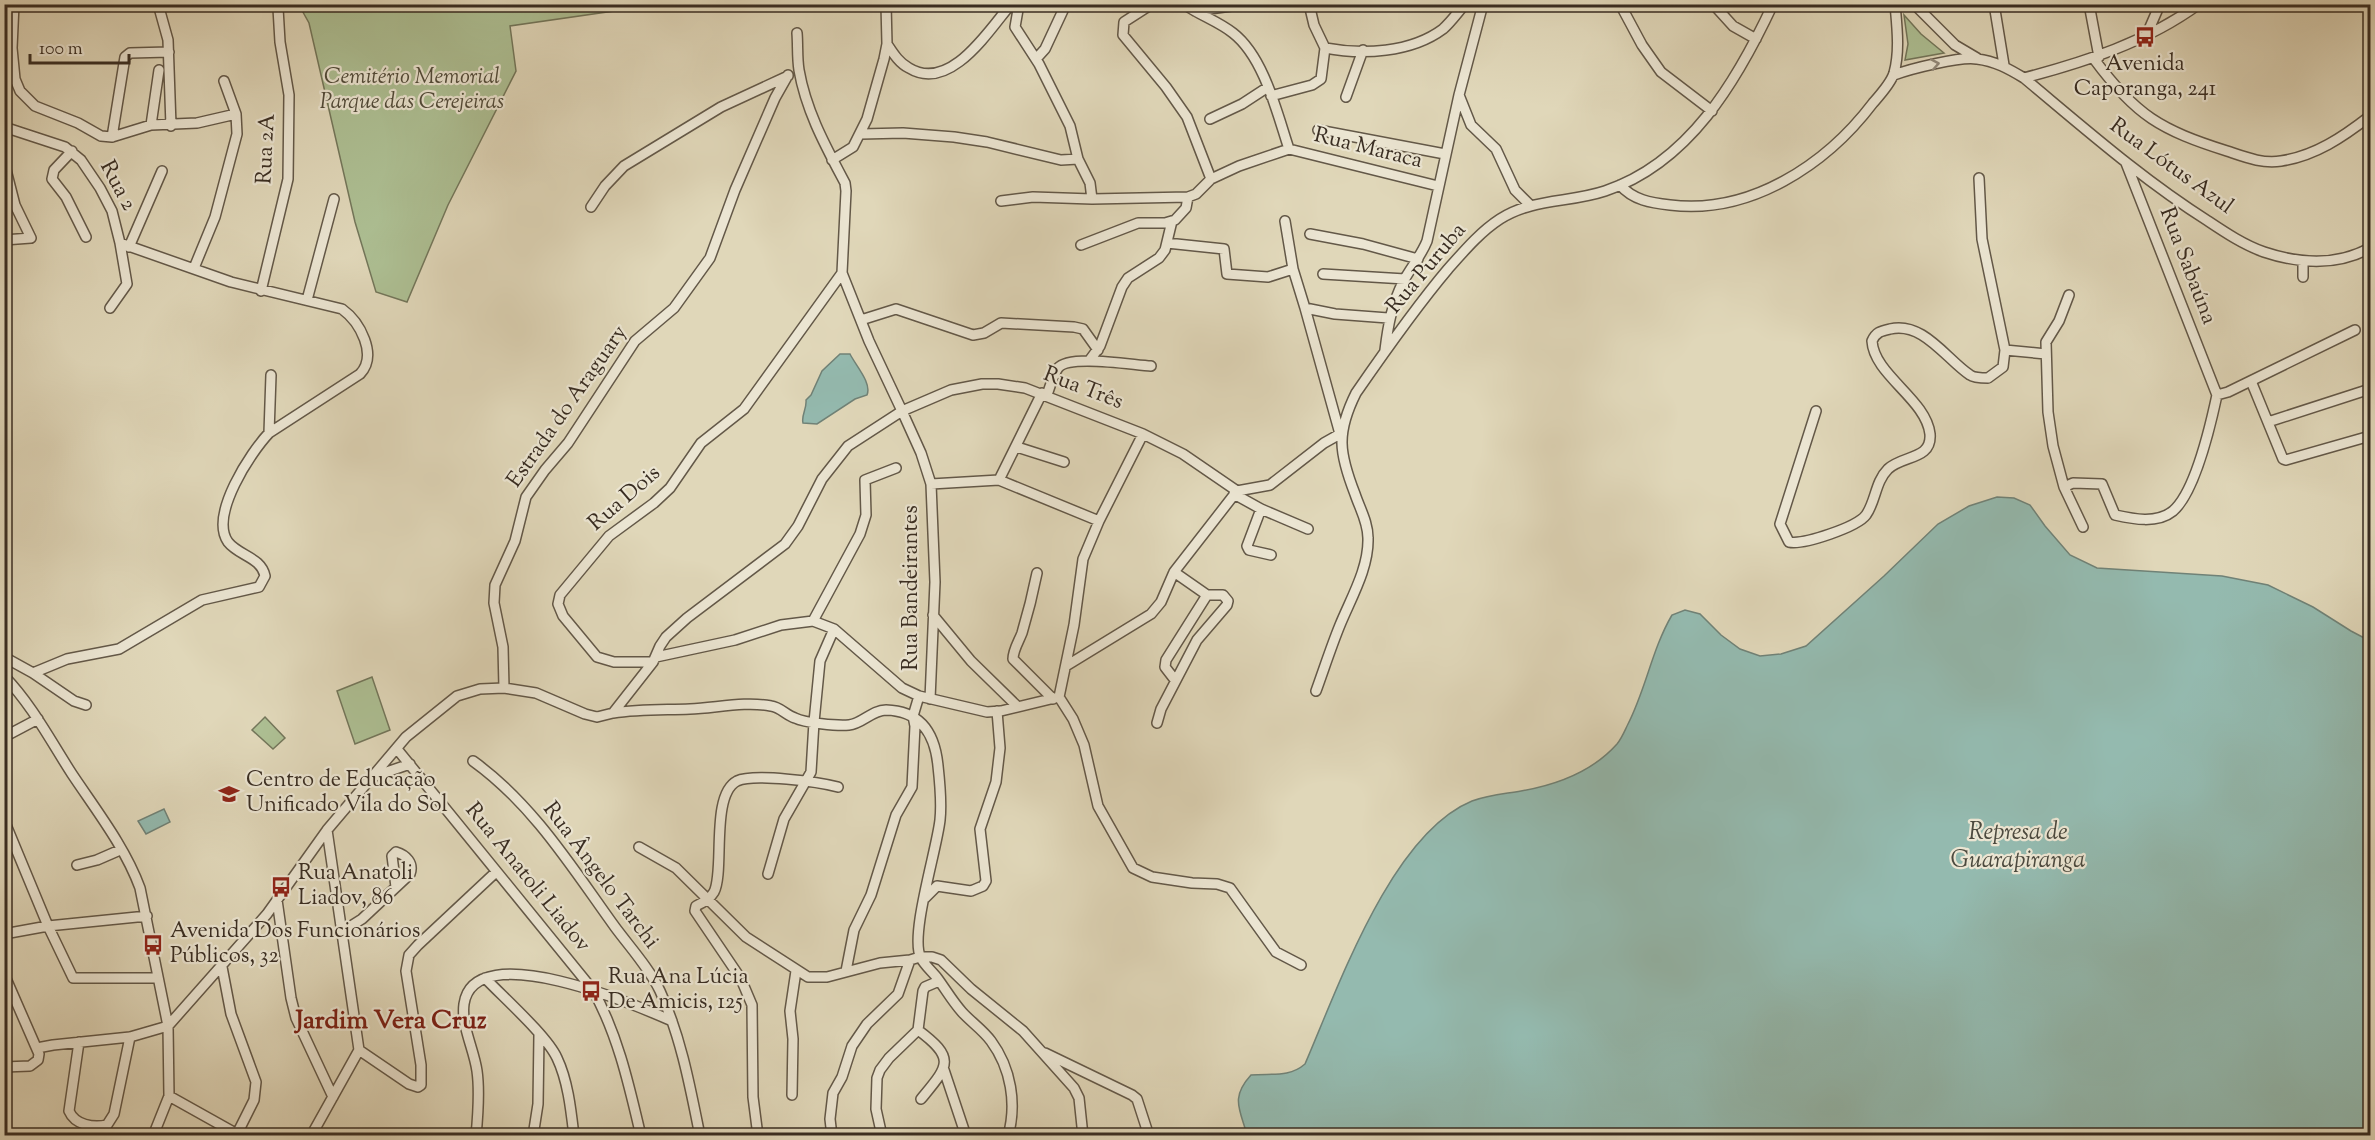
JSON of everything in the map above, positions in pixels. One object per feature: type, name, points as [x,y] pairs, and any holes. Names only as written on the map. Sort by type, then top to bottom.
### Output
[{"type":"street","points":[[4,78],[12,48],[14,4]]},
{"type":"street","points":[[158,4],[170,52],[171,126]]},
{"type":"street","points":[[832,160],[853,147],[861,134],[879,79],[887,44],[886,4]]},
{"type":"street","points":[[887,44],[908,68],[934,73],[949,68],[964,58],[1011,4]]},
{"type":"street","points":[[1014,27],[1019,4]]},
{"type":"street","points":[[1036,59],[1045,49],[1066,4]]},
{"type":"street","points":[[1152,4],[1124,22],[1123,35],[1166,87],[1187,117],[1211,179]]},
{"type":"street","points":[[1001,201],[1033,197],[1092,199],[1188,197],[1196,194],[1211,179],[1239,166],[1289,149],[1269,91],[1252,54],[1233,33],[1184,4]]},
{"type":"street","points":[[1195,11],[1246,4]]},
{"type":"street","points":[[1210,119],[1269,91],[1318,82],[1322,74],[1324,48],[1314,25],[1309,4]]},
{"type":"street","points":[[1324,48],[1363,50],[1407,46],[1444,28],[1465,4]]},
{"type":"street","points":[[1385,351],[1388,318],[1405,279],[1427,241],[1445,154],[1483,4]]},
{"type":"street","points":[[1713,4],[1733,26],[1756,39]]},
{"type":"street","name":"Rua Puruba","points":[[1316,691],[1361,574],[1367,552],[1368,537],[1365,519],[1345,464],[1340,434],[1347,411],[1356,393],[1430,291],[1470,245],[1500,219],[1529,204],[1580,198],[1620,185],[1648,171],[1673,153],[1712,111],[1756,39],[1773,4]]},
{"type":"street","points":[[1620,185],[1627,193],[1652,203],[1689,207],[1726,204],[1749,197],[1793,176],[1836,144],[1863,117],[1894,75],[1897,36],[1895,4]]},
{"type":"street","points":[[1914,4],[1955,45],[1977,58]]},
{"type":"street","points":[[1994,4],[2004,65]]},
{"type":"street","points":[[2089,4],[2097,58],[2123,96],[2161,126],[2195,141],[2264,162],[2280,161],[2314,152],[2336,141],[2370,116]]},
{"type":"street","points":[[2147,34],[2160,4]]},
{"type":"street","points":[[2024,78],[2097,58],[2147,34],[2199,4]]},
{"type":"street","points":[[1621,5],[1642,45],[1661,72],[1712,111]]},
{"type":"street","name":"Rua 2A","points":[[261,291],[288,170],[289,94],[280,42],[278,8]]},
{"type":"street","points":[[997,21],[1014,27],[1036,59],[1070,126],[1078,159],[1090,183],[1092,199]]},
{"type":"street","points":[[4,30],[13,35]]},
{"type":"street","points":[[797,33],[799,70],[817,131],[846,191],[842,273]]},
{"type":"street","points":[[12,48],[16,85],[28,101],[101,136],[112,137],[151,125],[171,126],[197,123],[237,114]]},
{"type":"street","points":[[1346,97],[1363,50]]},
{"type":"street","points":[[112,137],[124,57],[130,52],[170,52]]},
{"type":"street","name":"Rua Lótus Azul","points":[[1894,75],[1924,66],[1977,58],[2004,65],[2024,78],[2145,177],[2195,213],[2242,242],[2272,254],[2303,261],[2342,260],[2370,248]]},
{"type":"street","points":[[151,125],[159,70]]},
{"type":"street","points":[[591,207],[605,186],[624,166],[721,107],[799,70]]},
{"type":"street","name":"Estrada do Araguary","points":[[504,688],[503,647],[494,603],[495,585],[515,541],[526,497],[568,443],[635,341],[674,308],[710,258],[735,190],[775,98],[788,75]]},
{"type":"street","points":[[195,268],[226,180],[237,134],[237,114],[224,81]]},
{"type":"street","points":[[1459,95],[1471,125],[1496,149],[1515,190],[1529,204]]},
{"type":"street","name":"Rua 2","points":[[4,127],[56,143],[72,151],[100,188],[125,245],[127,284],[110,308]]},
{"type":"street","points":[[1318,130],[1445,154]]},
{"type":"street","points":[[861,134],[903,133],[954,137],[987,142],[1061,160],[1078,159]]},
{"type":"street","name":"Rua Maraca","points":[[1289,149],[1438,186]]},
{"type":"street","points":[[72,151],[54,170],[52,178],[66,197],[86,237]]},
{"type":"street","name":"Rua Sabaúna","points":[[2126,160],[2217,395]]},
{"type":"street","points":[[4,162],[7,184],[31,238],[4,240]]},
{"type":"street","points":[[33,673],[68,659],[119,649],[202,600],[259,587],[265,576],[261,564],[228,542],[223,531],[223,517],[239,477],[259,444],[269,433],[366,368],[368,353],[353,317],[342,309],[261,291],[125,245],[162,171]]},
{"type":"street","points":[[1816,411],[1780,524],[1789,542],[1813,539],[1859,520],[1869,510],[1876,489],[1888,469],[1921,454],[1928,448],[1930,437],[1926,419],[1876,356],[1872,341],[1875,335],[1900,326],[1918,333],[1951,357],[1971,376],[1988,378],[2003,367],[2005,350],[1982,239],[1979,177]]},
{"type":"street","points":[[1081,245],[1138,223],[1172,220],[1186,208],[1188,197]]},
{"type":"street","points":[[307,300],[334,199]]},
{"type":"street","points":[[1089,361],[1098,350],[1122,287],[1128,278],[1160,258],[1167,243],[1172,220]]},
{"type":"street","points":[[1066,666],[1151,614],[1161,602],[1174,572],[1236,492],[1270,485],[1324,443],[1340,434],[1293,269],[1285,221]]},
{"type":"street","points":[[1310,234],[1363,244],[1418,259]]},
{"type":"street","points":[[1167,243],[1224,249],[1227,273],[1268,277],[1293,269]]},
{"type":"street","points":[[2303,261],[2303,277]]},
{"type":"street","name":"Rua Bandeirantes","points":[[842,273],[921,453],[931,484],[935,561],[930,699]]},
{"type":"street","name":"Rua Dois","points":[[654,660],[614,662],[597,657],[563,616],[558,604],[560,595],[609,536],[654,503],[670,488],[701,443],[744,409],[842,273]]},
{"type":"street","points":[[1323,274],[1405,279]]},
{"type":"street","points":[[2069,295],[2059,321],[2046,342],[2048,411],[2053,446],[2064,487],[2083,527]]},
{"type":"street","points":[[1305,308],[1335,314],[1388,318]]},
{"type":"street","points":[[861,320],[896,309],[973,335],[984,333],[1001,323],[1074,327],[1083,329],[1098,350]]},
{"type":"street","points":[[2064,487],[2073,483],[2102,484],[2115,515],[2138,521],[2157,518],[2173,511],[2196,470],[2217,395],[2228,392],[2355,330]]},
{"type":"street","points":[[2005,350],[2046,354]]},
{"type":"street","points":[[999,480],[1058,368],[1066,362],[1089,361],[1150,366]]},
{"type":"street","points":[[269,433],[271,375]]},
{"type":"street","points":[[2251,381],[2283,459],[2370,436]]},
{"type":"street","name":"Rua Três","points":[[654,660],[666,637],[687,618],[785,544],[798,526],[822,479],[848,446],[921,401],[951,390],[982,384],[998,384],[1044,394],[1143,434],[1183,454],[1261,509],[1308,529]]},
{"type":"street","points":[[2268,422],[2370,389]]},
{"type":"street","points":[[1056,698],[1066,666],[1083,559],[1099,521],[1143,434]]},
{"type":"street","points":[[1017,447],[1065,462]]},
{"type":"street","points":[[813,621],[860,534],[866,515],[865,480],[896,468]]},
{"type":"street","points":[[931,484],[999,480],[1099,521]]},
{"type":"street","points":[[1261,509],[1247,546],[1250,550],[1271,555]]},
{"type":"street","points":[[1157,723],[1157,717],[1197,640],[1227,605],[1227,597],[1207,594],[1174,572]]},
{"type":"street","points":[[1037,573],[1032,599],[1013,652],[1013,659],[1056,698],[1073,720],[1084,745],[1098,806],[1133,868],[1152,877],[1217,884],[1230,888],[1276,951],[1301,965]]},
{"type":"street","points":[[1175,680],[1165,667],[1166,660],[1207,594]]},
{"type":"street","points":[[933,615],[971,661],[1017,706]]},
{"type":"street","points":[[613,713],[654,660],[735,640],[781,625],[813,621],[834,629],[903,688],[919,696],[964,708],[997,711],[1056,698]]},
{"type":"street","points":[[768,874],[784,819],[812,772],[820,661],[834,629]]},
{"type":"street","points":[[4,657],[86,705]]},
{"type":"street","points":[[4,676],[38,719],[136,878],[147,916],[156,978],[168,1026],[169,1096],[153,1136]]},
{"type":"street","points":[[37,1048],[130,1037],[168,1026],[222,967],[277,900],[327,830],[411,733],[457,696],[480,689],[504,688],[536,693],[597,717],[641,709],[762,705],[781,709],[798,720],[849,725],[860,722],[874,713],[887,710],[913,716],[934,741],[941,796],[937,842],[917,939],[920,957],[963,1014],[990,1039],[1001,1057],[1013,1098],[1012,1123],[1008,1136]]},
{"type":"street","points":[[846,970],[854,930],[871,895],[896,815],[912,787],[915,726],[913,716],[919,696]]},
{"type":"street","points":[[924,898],[937,886],[971,891],[984,886],[986,881],[980,829],[996,782],[1000,748],[997,711]]},
{"type":"street","points":[[4,737],[38,719]]},
{"type":"street","name":"Rua Anatoli Liadov","points":[[397,749],[593,990]]},
{"type":"street","name":"Rua Ângelo Tarchi","points":[[473,761],[495,777],[518,800],[554,843],[658,987],[672,1021],[685,1063],[700,1136]]},
{"type":"street","points":[[375,776],[410,764]]},
{"type":"street","points":[[758,1136],[753,1097],[752,1005],[737,972],[695,911],[696,906],[709,899],[715,890],[718,829],[731,786],[739,780],[808,780],[838,787]]},
{"type":"street","points":[[4,820],[70,974],[77,979],[156,978]]},
{"type":"street","points":[[311,1136],[359,1050],[327,830]]},
{"type":"street","points":[[639,847],[676,868],[746,937],[808,977],[827,977],[846,970],[920,957],[941,960],[971,990],[1015,1024],[1074,1088],[1079,1098],[1083,1136]]},
{"type":"street","points":[[77,865],[97,860],[120,849]]},
{"type":"street","points":[[359,1050],[409,1084],[418,1087],[422,1085],[421,1065],[406,975],[408,958],[418,945],[496,872]]},
{"type":"street","points":[[343,931],[362,919],[396,887]]},
{"type":"street","points":[[277,900],[296,1018],[333,1097]]},
{"type":"street","points":[[4,934],[48,926],[147,916]]},
{"type":"street","points":[[832,1136],[830,1119],[833,1093],[842,1077],[852,1046],[867,1024],[898,994],[910,960]]},
{"type":"street","points":[[169,1096],[236,1135],[254,1100],[256,1082],[231,1014],[222,967]]},
{"type":"street","points":[[792,1095],[793,1039],[790,1011],[796,971]]},
{"type":"street","points":[[476,1136],[478,1073],[464,1011],[468,993],[485,978],[500,973],[513,973],[593,990],[672,1021]]},
{"type":"street","points":[[4,974],[37,1048],[38,1060],[35,1063],[18,1067],[4,1067]]},
{"type":"street","points":[[485,978],[552,1050],[561,1068],[574,1136]]},
{"type":"street","points":[[882,1136],[876,1109],[877,1078],[880,1070],[890,1058],[918,1030],[925,987],[939,981]]},
{"type":"street","points":[[593,990],[625,1066],[641,1136]]},
{"type":"street","points":[[918,1030],[942,1052],[945,1060],[944,1070],[966,1136]]},
{"type":"street","points":[[533,1136],[538,1104],[539,1035]]},
{"type":"street","points":[[79,1042],[69,1111],[72,1118],[78,1122],[100,1126],[107,1125],[114,1114],[130,1037]]},
{"type":"street","points":[[1040,1051],[1132,1095],[1137,1099],[1149,1136]]},
{"type":"street","points":[[921,1099],[944,1070]]},
{"type":"green space","name":"Cemitério Memorial Parque das Cerejeiras","points":[[299,5],[656,5],[510,26],[516,71],[448,205],[407,302],[376,292],[355,222],[309,23]]},
{"type":"green space","points":[[1904,15],[1921,34],[1944,53],[1905,60],[1908,44]]},
{"type":"green space","points":[[372,677],[390,730],[355,744],[337,691]]},
{"type":"green space","points":[[265,717],[285,738],[273,749],[252,730]]},
{"type":"water","points":[[840,354],[850,354],[865,380],[867,395],[855,399],[817,424],[803,423],[806,400],[811,395],[822,371]]},
{"type":"water","name":"Represa de Guarapiranga","points":[[1997,497],[2014,498],[2030,505],[2070,555],[2097,568],[2222,576],[2268,585],[2313,607],[2370,641],[2370,1135],[1247,1135],[1238,1104],[1245,1083],[1251,1075],[1286,1073],[1305,1064],[1370,916],[1416,845],[1443,819],[1472,801],[1560,781],[1585,769],[1607,754],[1617,744],[1634,711],[1659,641],[1672,615],[1685,610],[1700,614],[1721,635],[1740,649],[1760,656],[1781,654],[1806,646],[1938,524],[1969,506]]},
{"type":"water","points":[[164,809],[170,822],[146,834],[138,821]]},
{"type":"place","name":"Avenida Caporanga, 241","points":[[2145,37]]},
{"type":"place","name":"Centro de Educação Unificado Vila do Sol","points":[[229,794]]},
{"type":"place","name":"Rua Anatoli Liadov, 86","points":[[281,887]]},
{"type":"place","name":"Avenida Dos Funcionários Públicos, 32","points":[[153,945]]},
{"type":"place","name":"Rua Ana Lúcia De Amicis, 125","points":[[591,991]]},
{"type":"district","name":"Jardim Vera Cruz","points":[[391,1021]]}]
